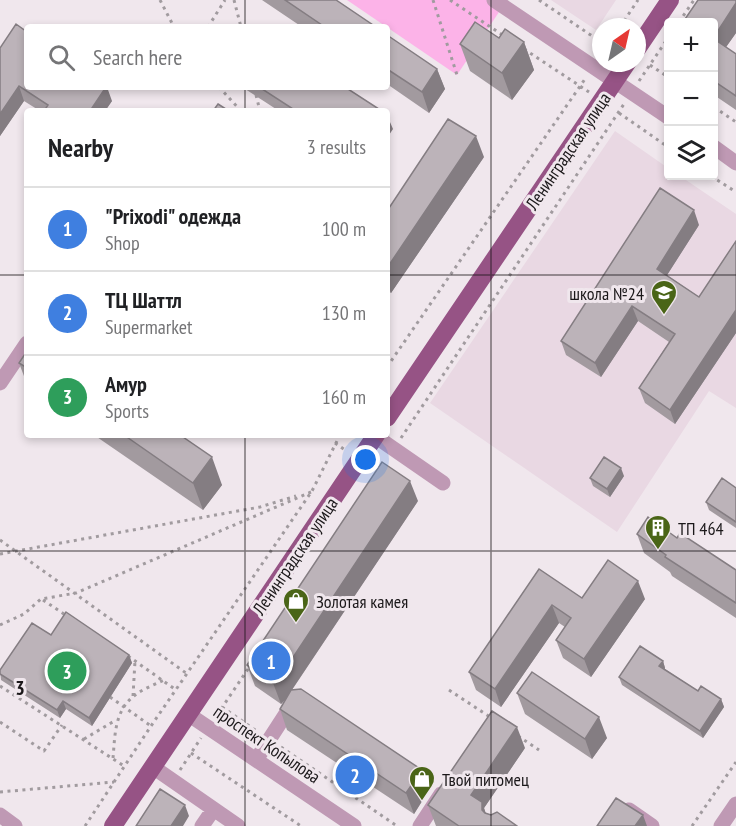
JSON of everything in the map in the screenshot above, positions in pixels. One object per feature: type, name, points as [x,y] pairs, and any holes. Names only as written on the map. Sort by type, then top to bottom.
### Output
[{"type":"main road","points":[[646,36],[670,0]]},
{"type":"main road","name":"Ленинградская улица","points":[[390,414],[621,72]]},
{"type":"main road","name":"Ленинградская улица","points":[[114,826],[374,438]]},
{"type":"street","points":[[494,0],[664,114]]},
{"type":"street","points":[[718,150],[736,163]]},
{"type":"street","points":[[0,383],[24,347]]},
{"type":"street","points":[[378,438],[443,483]]},
{"type":"street","points":[[256,760],[296,703]]},
{"type":"street","name":"проспект Копылова","points":[[188,714],[354,826]]},
{"type":"street","points":[[153,767],[238,826]]},
{"type":"street","points":[[420,826],[446,787]]},
{"type":"street","points":[[721,826],[736,804]]},
{"type":"street","points":[[622,805],[652,826]]},
{"type":"street","points":[[202,826],[213,810]]},
{"type":"street","points":[[0,815],[15,826]]},
{"type":"path","points":[[160,0],[172,24]]},
{"type":"path","points":[[210,24],[225,0]]},
{"type":"path","points":[[234,0],[240,24]]},
{"type":"path","points":[[433,0],[457,75]]},
{"type":"path","points":[[450,0],[508,38]]},
{"type":"path","points":[[539,0],[592,36]]},
{"type":"path","points":[[626,18],[638,0]]},
{"type":"path","points":[[682,18],[694,0]]},
{"type":"path","points":[[517,44],[664,144]]},
{"type":"path","points":[[394,450],[664,45]]},
{"type":"path","points":[[650,65],[664,74]]},
{"type":"path","points":[[390,363],[580,86]]},
{"type":"path","points":[[222,90],[238,108]]},
{"type":"path","points":[[256,90],[259,108]]},
{"type":"path","points":[[718,110],[736,122]]},
{"type":"path","points":[[717,180],[736,192]]},
{"type":"path","points":[[85,826],[312,491],[338,438]]},
{"type":"path","points":[[334,443],[350,453]]},
{"type":"path","points":[[0,554],[260,507],[312,491]]},
{"type":"path","points":[[0,625],[24,614],[42,598],[76,593],[312,491]]},
{"type":"path","points":[[0,540],[187,674]]},
{"type":"path","points":[[42,598],[69,617]]},
{"type":"path","points":[[126,655],[176,690]]},
{"type":"path","points":[[255,658],[222,707],[396,826]]},
{"type":"path","points":[[133,696],[135,661]]},
{"type":"path","points":[[113,758],[117,720],[125,707],[133,696],[164,680]]},
{"type":"path","points":[[0,686],[124,766]]},
{"type":"path","points":[[449,690],[494,720]]},
{"type":"path","points":[[110,697],[151,726]]},
{"type":"path","points":[[84,739],[117,720]]},
{"type":"path","points":[[0,722],[44,751],[62,725]]},
{"type":"path","points":[[512,732],[539,750]]},
{"type":"path","points":[[191,753],[301,826]]},
{"type":"path","points":[[692,826],[736,762]]},
{"type":"path","points":[[0,792],[114,782]]},
{"type":"shaded area","points":[[347,0],[494,0],[503,6],[457,75],[390,29],[390,24],[382,24]]},
{"type":"shaded area","points":[[551,0],[616,0],[604,18],[592,18],[592,27]]},
{"type":"shaded area","points":[[615,131],[664,165],[664,180],[686,180],[736,214],[736,408],[709,391],[617,532],[430,403]]},
{"type":"building","points":[[285,0],[336,0],[372,24],[321,24]]},
{"type":"building","points":[[698,0],[736,0],[718,31],[718,18],[686,18]]},
{"type":"building","points":[[475,22],[499,38],[505,29],[524,42],[502,73],[460,44]]},
{"type":"building","points":[[16,24],[24,30],[24,89],[19,86],[0,114],[0,48]]},
{"type":"building","points":[[390,37],[437,69],[422,92],[390,71]]},
{"type":"building","points":[[718,42],[736,54],[736,96],[718,84]]},
{"type":"building","points":[[25,90],[104,90],[92,108],[46,108],[48,105]]},
{"type":"building","points":[[264,90],[350,90],[377,108],[291,108]]},
{"type":"building","points":[[448,119],[476,136],[390,264],[390,206]]},
{"type":"building","name":"школа №24","points":[[660,188],[694,210],[657,269],[699,297],[736,241],[736,310],[670,410],[639,388],[675,334],[632,306],[595,363],[561,341]]},
{"type":"building","points":[[24,356],[24,366],[19,363]]},
{"type":"building","points":[[128,438],[184,438],[212,457],[193,483]]},
{"type":"building","points":[[604,457],[621,468],[607,489],[590,478]]},
{"type":"building","points":[[382,462],[410,481],[278,680],[273,683],[247,665]]},
{"type":"building","points":[[722,478],[736,488],[736,522],[706,502]]},
{"type":"building","points":[[648,517],[677,538],[680,533],[736,570],[736,603],[665,557],[666,555],[637,534]]},
{"type":"building","points":[[608,560],[638,581],[584,659],[556,640],[571,618],[552,605],[495,689],[469,672],[539,569],[582,598]]},
{"type":"building","points":[[66,612],[129,655],[89,718],[63,701],[57,710],[0,674],[0,670],[32,623],[51,635]]},
{"type":"building","points":[[640,646],[663,661],[659,666],[698,691],[701,686],[721,699],[700,731],[619,677]]},
{"type":"building","points":[[532,672],[599,717],[585,739],[517,693]]},
{"type":"building","points":[[301,689],[422,770],[406,793],[280,709],[291,690]]},
{"type":"building","points":[[492,711],[517,727],[471,795],[482,802],[482,810],[485,813],[491,815],[497,812],[517,826],[459,826],[428,805]]},
{"type":"building","points":[[160,789],[185,805],[171,826],[136,826]]},
{"type":"building","points":[[616,798],[643,815],[635,826],[597,826]]},
{"type":"place","name":"школа №24","points":[[664,316]]},
{"type":"place","name":"ТП 464","points":[[658,551]]},
{"type":"place","name":"Золотая камея","points":[[296,624]]},
{"type":"place","name":"\"Prixodi\" одежда","points":[[271,661]]},
{"type":"place","name":"Амур","points":[[67,671]]},
{"type":"place","name":"ТЦ Шаттл","points":[[355,775]]},
{"type":"place","name":"Твой питомец","points":[[422,802]]}]
